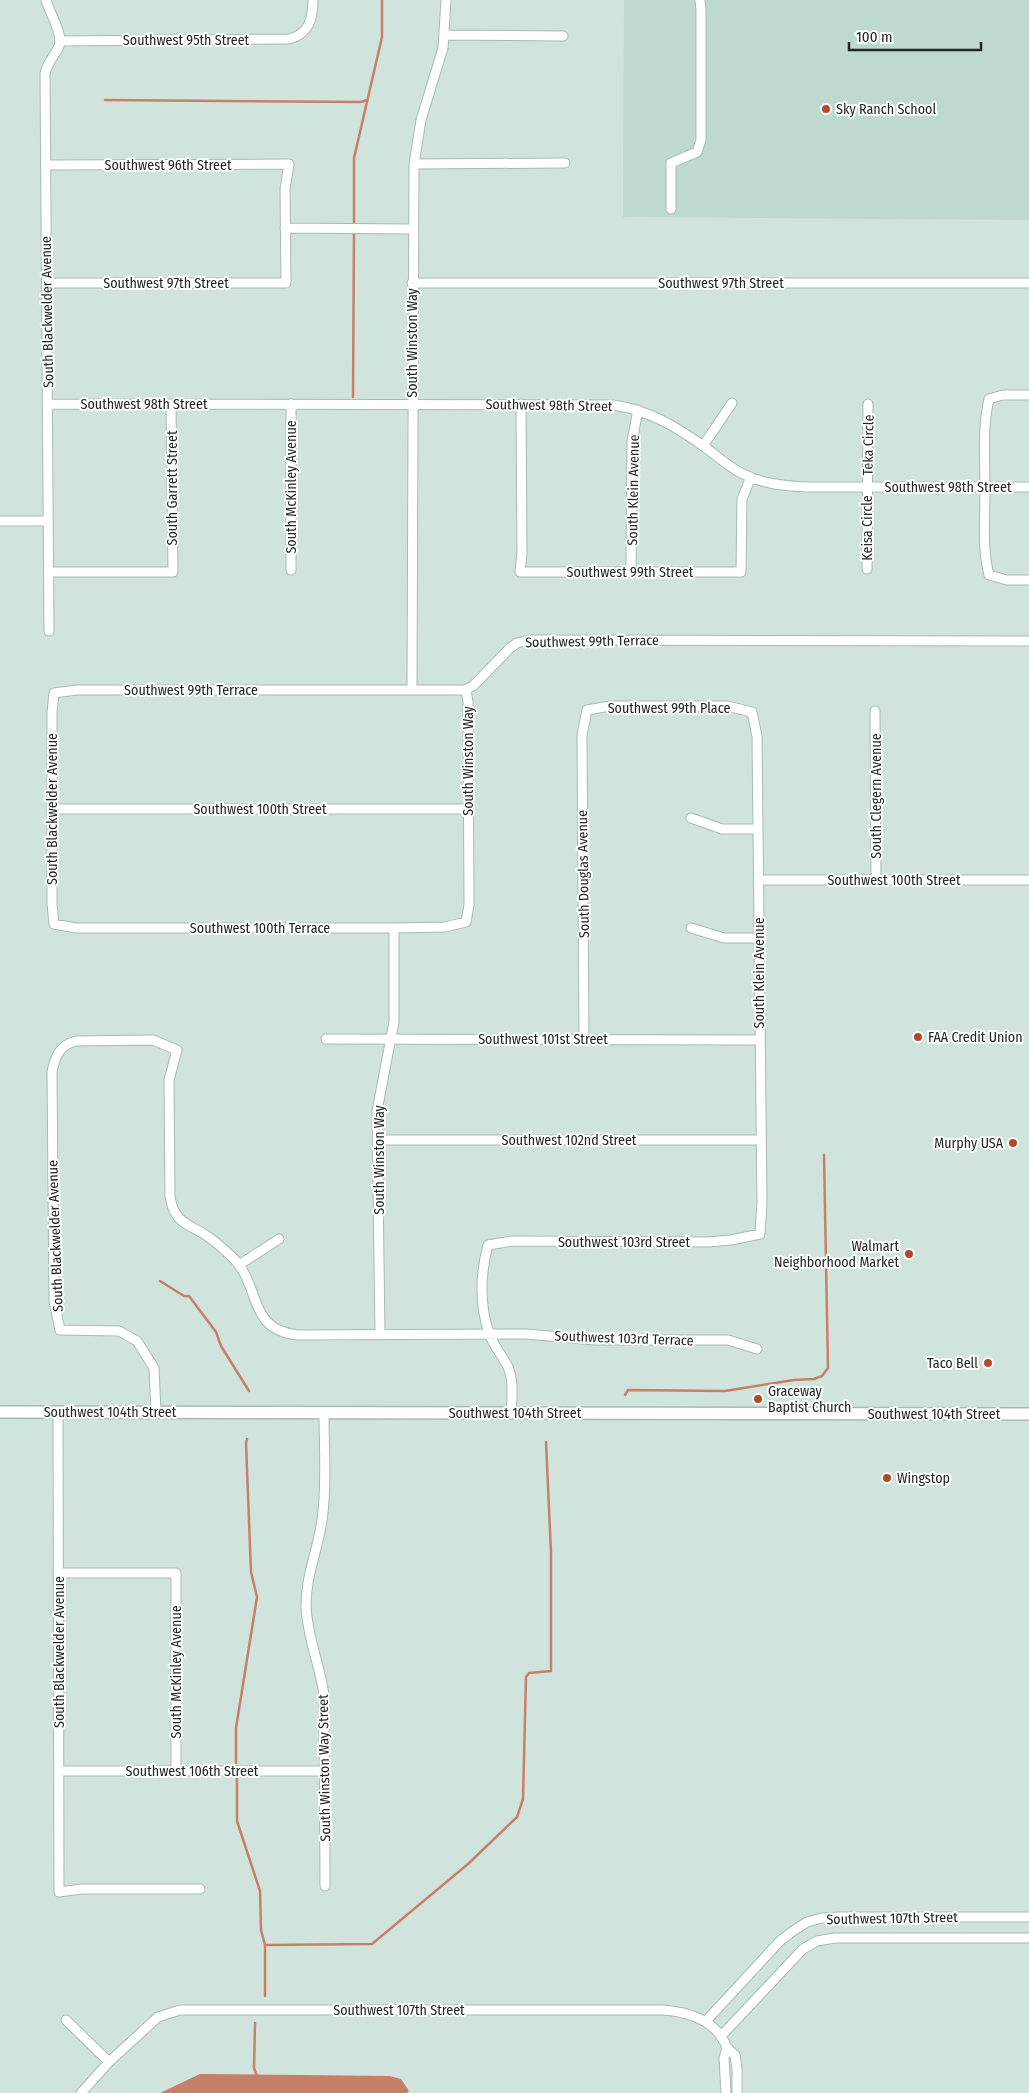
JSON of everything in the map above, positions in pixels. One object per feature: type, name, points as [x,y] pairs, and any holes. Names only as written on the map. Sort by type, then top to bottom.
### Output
[{"type":"main road","name":"Southwest 104th Street","points":[[0,1412],[1029,1414]]},
{"type":"street","points":[[46,0],[60,41]]},
{"type":"street","name":"Southwest 95th Street","points":[[60,41],[282,40],[297,37],[307,28],[313,14],[313,0]]},
{"type":"street","name":"South Winston Way","points":[[412,690],[412,229],[414,164],[421,120],[437,73],[444,35],[446,0]]},
{"type":"street","points":[[671,209],[671,162],[697,152],[701,140],[700,0]]},
{"type":"street","points":[[444,35],[563,36]]},
{"type":"street","name":"South Blackwelder Avenue","points":[[49,631],[45,74],[47,65],[60,41]]},
{"type":"street","points":[[414,164],[565,163]]},
{"type":"street","name":"Southwest 96th Street","points":[[46,165],[289,164],[285,189],[285,228]]},
{"type":"street","points":[[285,228],[412,229]]},
{"type":"street","name":"Southwest 97th Street","points":[[47,283],[286,283],[285,228]]},
{"type":"street","name":"Southwest 97th Street","points":[[412,283],[1029,283]]},
{"type":"street","points":[[1028,396],[1003,395],[989,399],[985,415],[985,560],[989,575],[1007,580],[1029,579]]},
{"type":"street","name":"Southwest 98th Street","points":[[48,404],[613,405],[638,410],[666,422],[739,472],[767,483],[788,486],[1029,487]]},
{"type":"street","name":"South Garrett Street","points":[[49,572],[173,572],[171,404]]},
{"type":"street","name":"South McKinley Avenue","points":[[291,404],[291,570]]},
{"type":"street","name":"Southwest 99th Street","points":[[521,404],[522,553],[520,572],[740,572],[742,499],[750,477]]},
{"type":"street","points":[[702,446],[732,404]]},
{"type":"street","name":"Teka Circle","points":[[867,487],[868,404]]},
{"type":"street","name":"South Klein Avenue","points":[[631,572],[632,441],[638,410]]},
{"type":"street","name":"Keisa Circle","points":[[867,487],[867,569]]},
{"type":"street","points":[[0,521],[48,521]]},
{"type":"street","name":"Southwest 99th Terrace","points":[[54,693],[77,690],[466,690],[514,645],[529,640],[1029,641]]},
{"type":"street","name":"South Winston Way","points":[[466,690],[468,702],[469,905],[466,922]]},
{"type":"street","name":"South Blackwelder Avenue","points":[[54,693],[52,712],[52,903],[54,924]]},
{"type":"street","name":"Southwest 99th Place","points":[[586,710],[610,706],[727,706],[752,712]]},
{"type":"street","name":"South Douglas Avenue","points":[[584,1039],[582,735],[586,710]]},
{"type":"street","name":"South Clegern Avenue","points":[[875,711],[876,880]]},
{"type":"street","name":"South Klein Avenue","points":[[752,712],[757,736],[762,1202],[760,1234]]},
{"type":"street","name":"Southwest 100th Street","points":[[52,808],[468,809]]},
{"type":"street","points":[[691,818],[722,829],[757,829]]},
{"type":"street","name":"Southwest 100th Street","points":[[758,880],[1029,880]]},
{"type":"street","name":"Southwest 100th Terrace","points":[[54,924],[76,928],[394,928],[445,927],[466,922]]},
{"type":"street","name":"South Winston Way","points":[[380,1335],[378,1101],[392,1039],[395,1011],[394,928]]},
{"type":"street","points":[[691,928],[724,938],[758,938]]},
{"type":"street","name":"Southwest 101st Street","points":[[326,1039],[759,1040]]},
{"type":"street","name":"South Blackwelder Avenue","points":[[156,1412],[154,1368],[149,1357],[137,1341],[119,1331],[60,1330],[54,1301],[52,1083],[53,1064],[62,1048],[70,1043],[82,1040],[153,1040],[177,1050],[169,1080],[171,1203],[178,1218],[208,1236],[229,1253],[239,1265]]},
{"type":"street","name":"Southwest 102nd Street","points":[[378,1140],[760,1140]]},
{"type":"street","name":"Southwest 103rd Street","points":[[490,1336],[481,1297],[483,1265],[488,1245],[512,1241],[708,1242],[732,1240],[760,1234]]},
{"type":"street","points":[[279,1239],[239,1265],[259,1313],[274,1330],[298,1335],[490,1336],[509,1372],[512,1388],[511,1413]]},
{"type":"street","name":"Southwest 103rd Terrace","points":[[490,1336],[526,1334],[595,1340],[728,1340],[757,1349]]},
{"type":"street","name":"South Blackwelder Avenue","points":[[58,1412],[59,1892],[82,1889],[200,1889]]},
{"type":"street","name":"South Winston Way Street","points":[[324,1413],[324,1508],[320,1534],[308,1574],[306,1606],[308,1628],[320,1669],[324,1695],[325,1886]]},
{"type":"street","name":"South McKinley Avenue","points":[[59,1573],[176,1573],[176,1771]]},
{"type":"street","name":"Southwest 106th Street","points":[[59,1771],[325,1771]]},
{"type":"street","name":"Southwest 107th Street","points":[[706,2021],[780,1941],[807,1922],[822,1918],[838,1917],[1029,1917]]},
{"type":"street","name":"Southwest 107th Street","points":[[721,2036],[803,1949],[816,1941],[835,1938],[1029,1938]]},
{"type":"street","name":"Southwest 107th Street","points":[[81,2093],[109,2062],[158,2017],[180,2010],[663,2010],[684,2013],[706,2021],[721,2036],[727,2048],[735,2055],[738,2093]]},
{"type":"street","points":[[66,2020],[109,2062]]},
{"type":"street","points":[[726,2093],[724,2058],[727,2048]]},
{"type":"shaded area","name":"Sky Ranch School","points":[[624,0],[1029,0],[1029,220],[623,217]]},
{"type":"shaded area","points":[[200,2074],[390,2076],[401,2079],[409,2091],[407,2093],[160,2093]]},
{"type":"waterway","points":[[354,226],[354,158],[382,37],[382,0]]},
{"type":"waterway","points":[[105,100],[361,102],[367,100]]},
{"type":"waterway","points":[[353,397],[354,231]]},
{"type":"waterway","points":[[625,1395],[628,1390],[725,1391],[794,1380],[814,1379],[822,1376],[828,1368],[824,1155]]},
{"type":"waterway","points":[[160,1281],[184,1296],[189,1296],[216,1332],[221,1346],[249,1391]]},
{"type":"waterway","points":[[236,1763],[236,1728],[257,1597],[251,1572],[247,1439]]},
{"type":"waterway","points":[[265,1996],[265,1945],[372,1944],[468,1864],[517,1817],[523,1799],[526,1677],[529,1673],[551,1671],[551,1553],[546,1442]]},
{"type":"waterway","points":[[237,1778],[237,1821],[260,1891],[261,1930],[265,1945]]},
{"type":"waterway","points":[[255,2023],[254,2068],[257,2076]]},
{"type":"place","name":"Sky Ranch School","points":[[826,109]]},
{"type":"place","name":"FAA Credit Union","points":[[918,1037]]},
{"type":"place","name":"Murphy USA","points":[[1013,1143]]},
{"type":"place","name":"Walmart Neighborhood Market","points":[[909,1254]]},
{"type":"place","name":"Taco Bell","points":[[988,1363]]},
{"type":"place","name":"Graceway Baptist Church","points":[[758,1399]]},
{"type":"place","name":"Wingstop","points":[[887,1478]]}]
